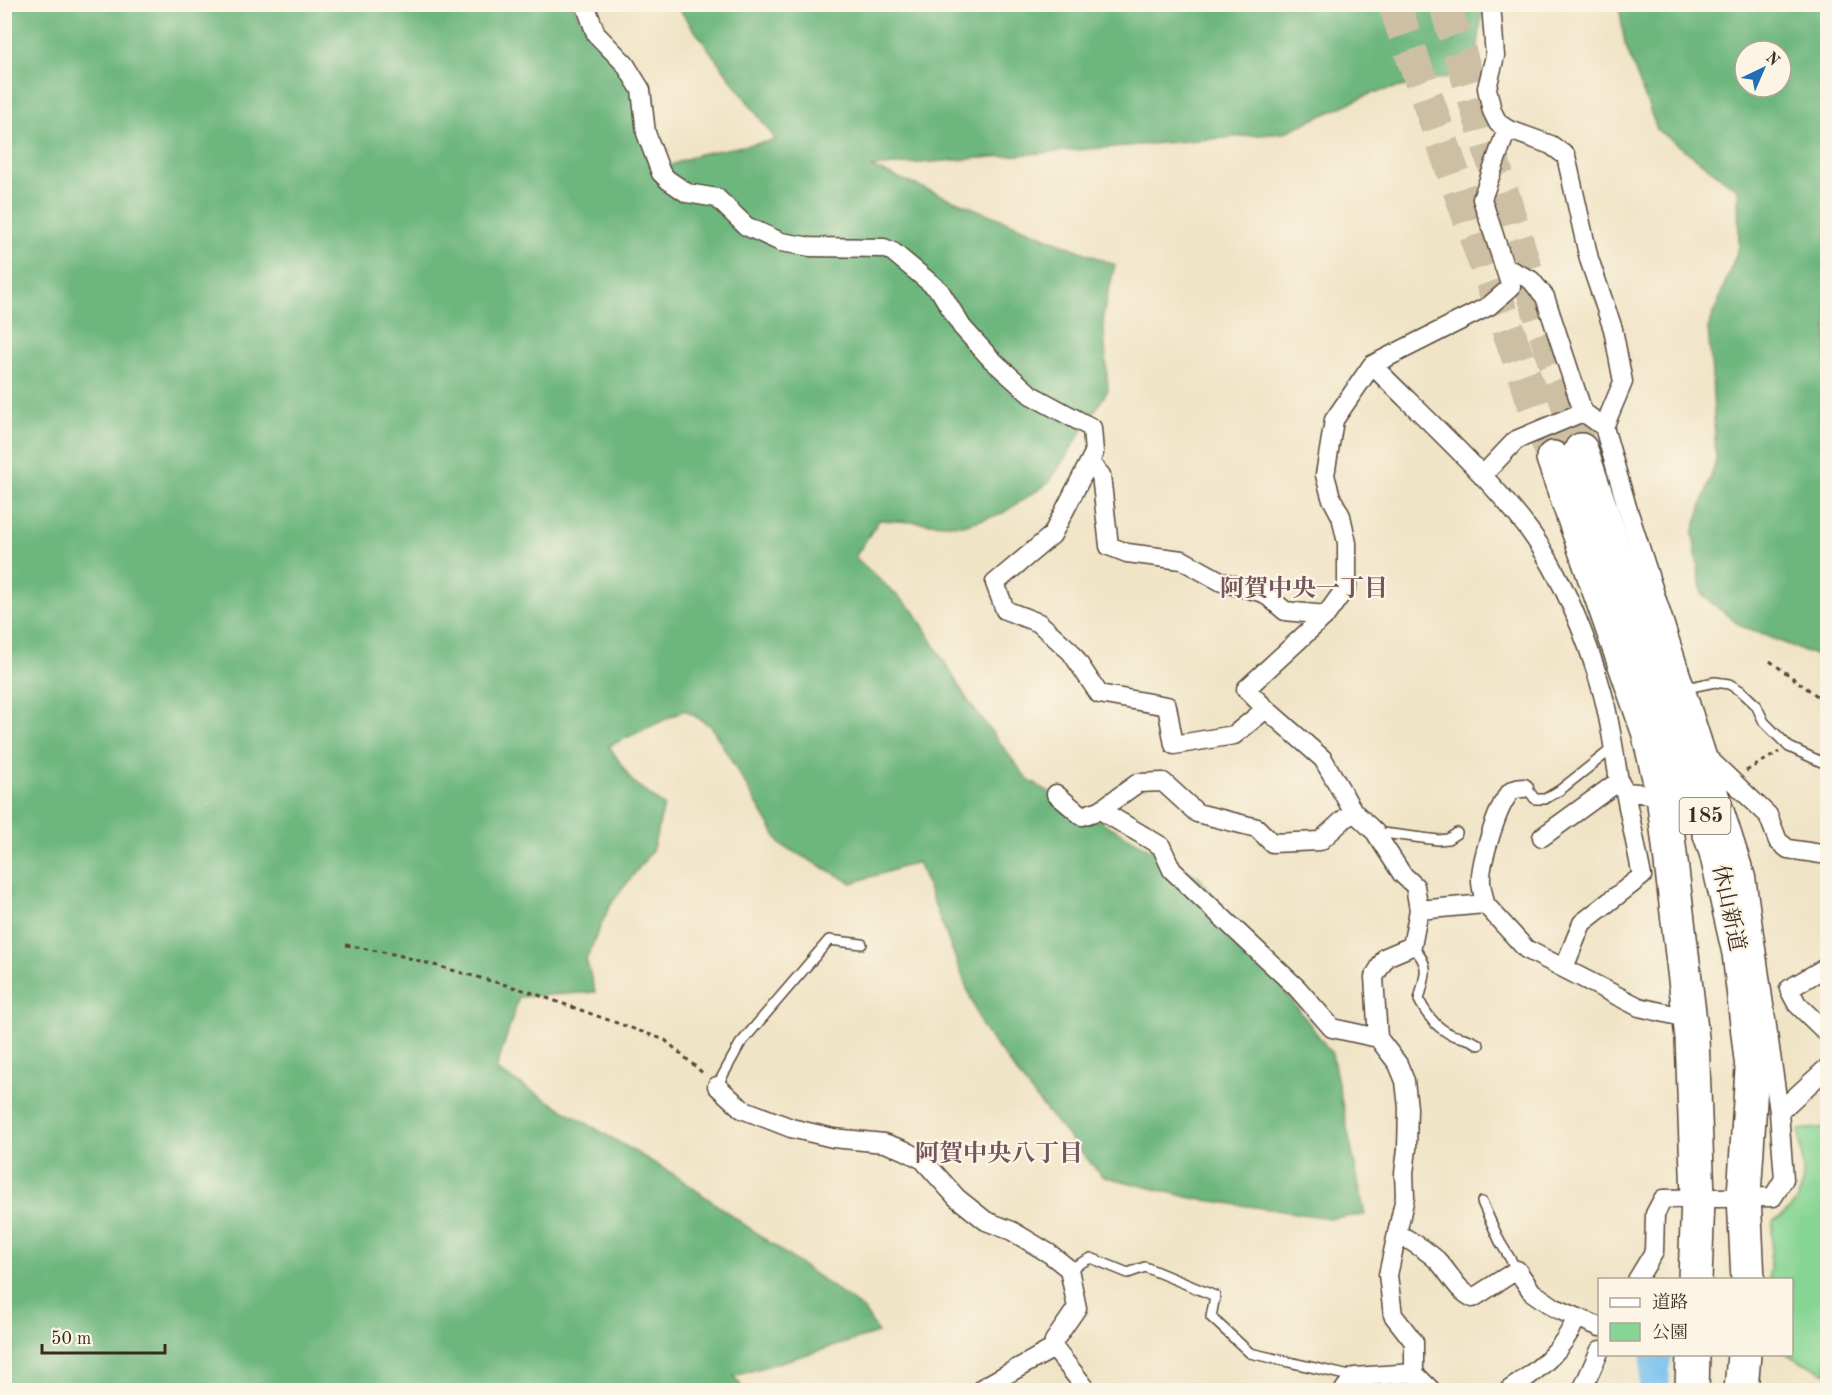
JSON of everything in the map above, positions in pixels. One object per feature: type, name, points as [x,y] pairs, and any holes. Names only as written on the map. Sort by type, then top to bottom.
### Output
[{"type":"highway","name":"休山新道","points":[[1695,1278],[1698,1197],[1692,1038],[1663,795],[1648,731],[1567,454],[1716,852],[1739,953],[1752,1070],[1744,1196],[1748,1278]]},
{"type":"highway","points":[[1692,1390],[1693,1356]]},
{"type":"highway","points":[[1742,1390],[1744,1356]]},
{"type":"street","points":[[585,4],[596,34],[625,64],[641,90],[646,134],[661,173],[669,180],[687,193],[717,198],[746,226],[781,242],[811,247],[884,248],[893,252],[940,291],[962,327],[991,359],[1031,395],[1092,428],[1094,453],[1052,535],[995,583],[1005,610],[1039,623],[1047,630],[1071,652],[1099,694],[1167,706],[1174,745],[1234,735],[1266,709]]},
{"type":"street","points":[[1491,4],[1495,56],[1487,88],[1495,117],[1498,123],[1507,129],[1551,145],[1566,156],[1588,259],[1612,329],[1623,382],[1604,427]]},
{"type":"street","points":[[1431,1390],[1414,1373],[1414,1342],[1393,1315],[1391,1307],[1388,1275],[1405,1197],[1404,1173],[1408,1108],[1405,1081],[1398,1064],[1378,1038],[1374,977],[1386,957],[1412,946],[1419,910],[1414,886],[1402,874],[1375,832],[1353,811],[1323,759],[1246,689],[1326,615],[1347,585],[1347,543],[1341,516],[1330,497],[1325,476],[1334,420],[1372,365],[1489,306],[1511,287],[1482,199],[1507,129]]},
{"type":"street","points":[[1504,267],[1531,280],[1545,297],[1583,412],[1604,427],[1627,507],[1746,877],[1779,1112],[1784,1179],[1773,1197],[1664,1199],[1655,1214],[1654,1252],[1639,1278]]},
{"type":"street","points":[[1372,365],[1482,476],[1529,531],[1563,588],[1602,692],[1642,876],[1582,923],[1564,968]]},
{"type":"street","points":[[1482,476],[1516,440],[1583,412]]},
{"type":"street","points":[[1090,463],[1101,475],[1109,546],[1127,553],[1182,560],[1222,582],[1264,593],[1285,611],[1326,615]]},
{"type":"street","points":[[1710,760],[1768,815],[1778,842],[1788,849],[1827,855]]},
{"type":"street","points":[[1056,794],[1082,816],[1101,810],[1138,783],[1163,782],[1197,813],[1257,828],[1272,843],[1320,841],[1353,811]]},
{"type":"street","points":[[1542,837],[1622,786],[1663,795]]},
{"type":"street","points":[[1524,788],[1516,788],[1508,795],[1494,825],[1481,880],[1485,904],[1526,949],[1639,1007],[1689,1016]]},
{"type":"street","points":[[1101,810],[1161,846],[1172,870],[1297,988],[1332,1028],[1378,1038]]},
{"type":"street","points":[[1419,910],[1485,904]]},
{"type":"street","points":[[1827,966],[1793,997],[1827,1034]]},
{"type":"street","points":[[1779,1112],[1827,1067]]},
{"type":"street","points":[[717,1086],[742,1109],[791,1128],[833,1138],[884,1143],[904,1150],[923,1160],[957,1198],[986,1221],[1012,1231],[1050,1254],[1069,1269],[1077,1308],[1054,1341],[1054,1348],[1087,1390]]},
{"type":"street","points":[[1397,1233],[1428,1252],[1440,1263],[1462,1293],[1473,1298],[1517,1269],[1532,1292],[1555,1308],[1598,1327]]},
{"type":"street","points":[[1509,1390],[1533,1374],[1562,1345],[1570,1334],[1576,1318]]},
{"type":"street","points":[[982,1388],[1054,1348]]},
{"type":"street","points":[[1582,1390],[1598,1352]]},
{"type":"street","points":[[1349,1384],[1414,1373]]},
{"type":"lane","points":[[1686,688],[1715,682],[1729,684],[1741,691],[1756,705],[1764,722],[1789,747],[1827,765]]},
{"type":"lane","points":[[1524,788],[1535,799],[1545,799],[1613,748]]},
{"type":"lane","points":[[1375,832],[1438,840],[1448,839],[1458,834]]},
{"type":"lane","points":[[717,1086],[740,1044],[829,940],[862,944]]},
{"type":"lane","points":[[1412,946],[1424,959],[1426,971],[1419,1000],[1426,1014],[1448,1034],[1471,1039],[1479,1045]]},
{"type":"lane","points":[[1482,1202],[1500,1242],[1517,1269]]},
{"type":"lane","points":[[1069,1269],[1091,1258],[1128,1273],[1145,1267],[1215,1296],[1211,1317],[1250,1353],[1349,1384]]},
{"type":"path","points":[[1770,661],[1827,703]]},
{"type":"path","points":[[1732,779],[1789,747]]},
{"type":"path","points":[[346,945],[398,955],[527,991],[665,1040],[717,1086]]},
{"type":"green space","points":[[5,5],[573,5],[580,19],[653,90],[654,172],[699,154],[776,140],[676,5],[1483,5],[1475,71],[1372,93],[1283,133],[871,167],[1115,265],[1103,315],[1108,390],[1049,483],[1001,514],[963,525],[879,520],[855,557],[914,611],[968,701],[1028,780],[1200,878],[1332,1054],[1365,1215],[1330,1218],[1192,1198],[1102,1176],[1039,1102],[982,1027],[918,862],[852,883],[781,845],[711,726],[685,710],[609,746],[632,781],[664,806],[652,851],[610,905],[586,959],[595,992],[519,997],[496,1070],[676,1176],[863,1309],[878,1333],[734,1376],[744,1390],[5,1390]]},
{"type":"green space","points":[[1619,5],[1827,5],[1827,660],[1741,626],[1702,595],[1693,533],[1716,461],[1708,328],[1739,247],[1738,190],[1657,129],[1625,44]]},
{"type":"green space","points":[[1828,1127],[1827,1373],[1789,1356],[1793,1356],[1793,1278],[1769,1278],[1773,1221],[1786,1213],[1800,1193],[1803,1170],[1799,1130]]},
{"type":"waterway","points":[[1654,1390],[1656,1356]]},
{"type":"tunnel","points":[[1394,4],[1553,458]]},
{"type":"tunnel","points":[[1445,4],[1581,450]]},
{"type":"district","name":"阿賀中央一丁目","points":[[1304,590]]},
{"type":"district","name":"阿賀中央八丁目","points":[[999,1155]]}]
